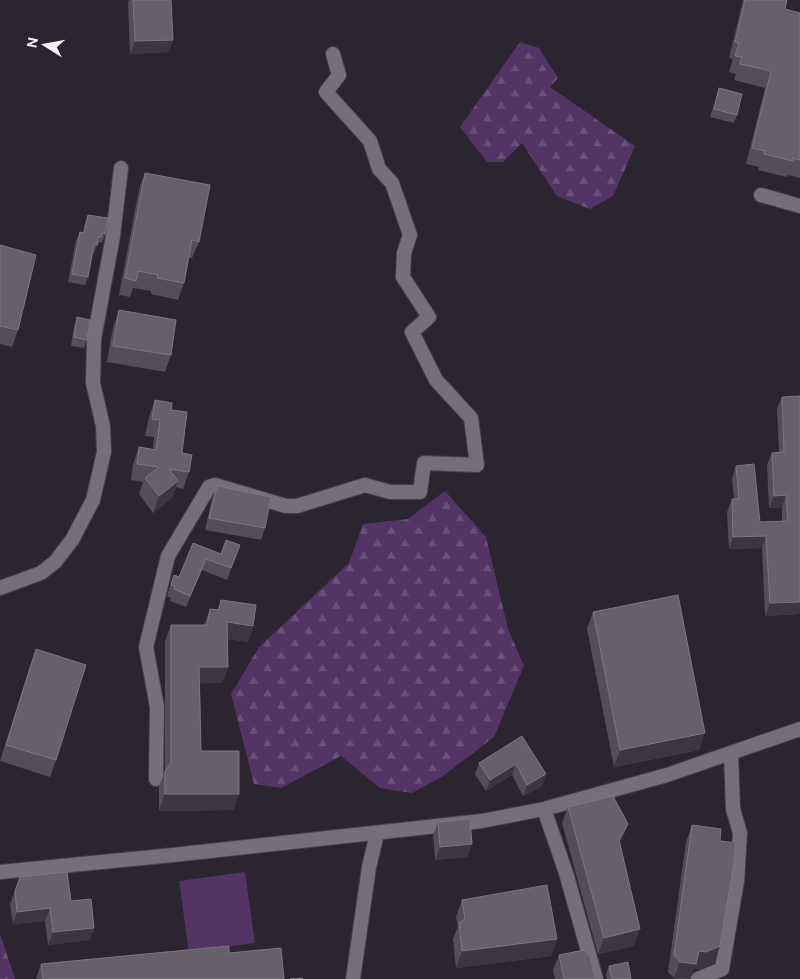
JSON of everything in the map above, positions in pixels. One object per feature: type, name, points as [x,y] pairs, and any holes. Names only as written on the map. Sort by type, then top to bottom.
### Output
[{"type":"street","points":[[156,779],[157,707],[146,647],[168,556],[208,487],[215,485],[286,506],[297,506],[365,485],[390,492],[420,492],[424,463],[477,465],[471,418],[436,380],[412,332],[429,317],[403,277],[404,253],[410,236],[392,183],[379,169],[370,141],[326,92],[339,75],[333,54]]},
{"type":"street","points":[[0,588],[41,573],[54,562],[72,540],[93,500],[104,452],[102,426],[93,383],[94,340],[114,236],[121,168]]},
{"type":"street","points":[[761,195],[800,206]]},
{"type":"street","points":[[0,872],[377,834],[482,821],[544,809],[667,776],[800,729]]},
{"type":"street","points":[[698,979],[722,969],[737,881],[740,833],[733,810],[731,754]]},
{"type":"street","points":[[544,809],[566,873],[596,979]]},
{"type":"street","points":[[353,979],[369,867],[377,834]]},
{"type":"green space","points":[[520,42],[539,48],[558,78],[550,87],[635,146],[613,196],[590,209],[557,196],[522,143],[503,162],[487,162],[460,127]]},
{"type":"green space","points":[[445,491],[486,537],[508,629],[524,666],[494,737],[443,776],[412,793],[380,788],[341,756],[281,788],[254,784],[231,694],[259,647],[349,563],[363,524],[408,519]]},
{"type":"green space","points":[[245,872],[255,943],[189,952],[179,881]]},
{"type":"green space","points":[[0,934],[15,979],[0,979]]},
{"type":"building","points":[[133,0],[171,0],[173,40],[135,41]]},
{"type":"building","points":[[745,0],[787,0],[785,9],[800,13],[800,160],[793,158],[793,161],[764,154],[765,151],[752,148],[771,71],[740,64],[742,57],[735,56],[739,43],[735,42]]},
{"type":"building","points":[[719,88],[742,94],[737,115],[714,109]]},
{"type":"building","points":[[145,173],[210,185],[199,242],[192,240],[184,283],[157,278],[158,275],[138,271],[136,281],[125,278]]},
{"type":"building","points":[[88,215],[108,218],[105,234],[102,233],[101,237],[98,237],[97,245],[94,244],[88,277],[72,274],[80,232],[84,233]]},
{"type":"building","points":[[0,245],[36,255],[18,330],[0,326]]},
{"type":"building","points":[[119,310],[176,320],[171,355],[113,346]]},
{"type":"building","points":[[77,317],[90,320],[87,340],[74,337]]},
{"type":"building","points":[[800,396],[800,602],[770,603],[766,536],[733,537],[732,499],[739,499],[736,466],[754,464],[760,522],[788,521],[786,495],[774,496],[772,453],[784,452],[782,397]]},
{"type":"building","points":[[155,400],[172,403],[171,410],[187,412],[182,453],[192,455],[189,472],[169,469],[178,481],[159,496],[145,478],[159,467],[137,464],[139,447],[156,450],[160,420],[152,419]]},
{"type":"building","points":[[217,486],[271,497],[265,528],[209,518]]},
{"type":"building","points":[[226,540],[240,545],[231,568],[206,559],[190,596],[174,589],[175,586],[171,585],[174,575],[179,577],[193,543],[221,554]]},
{"type":"building","points":[[678,595],[705,733],[620,750],[593,612]]},
{"type":"building","points":[[221,600],[256,605],[253,626],[227,622],[228,667],[199,667],[201,751],[239,751],[239,794],[165,794],[165,771],[171,763],[171,625],[207,625],[210,609],[219,610]]},
{"type":"building","points":[[36,649],[86,665],[56,760],[6,745]]},
{"type":"building","points":[[522,736],[546,774],[527,785],[516,764],[490,780],[479,763]]},
{"type":"building","points":[[613,796],[628,824],[619,840],[640,929],[604,938],[568,807]]},
{"type":"building","points":[[470,819],[472,844],[440,847],[438,822]]},
{"type":"building","points":[[692,825],[721,829],[720,841],[736,843],[720,946],[706,952],[699,951],[696,964],[680,962],[674,955]]},
{"type":"building","points":[[67,872],[71,901],[91,899],[94,928],[53,932],[50,908],[17,912],[15,891],[20,877]]},
{"type":"building","points":[[547,885],[557,939],[462,951],[459,923],[465,919],[462,900]]},
{"type":"building","points":[[229,946],[229,953],[281,948],[284,979],[43,979],[41,964]]},
{"type":"building","points":[[584,950],[590,956],[595,979],[564,979],[559,955]]},
{"type":"building","points":[[628,962],[631,979],[612,979],[609,966]]}]
